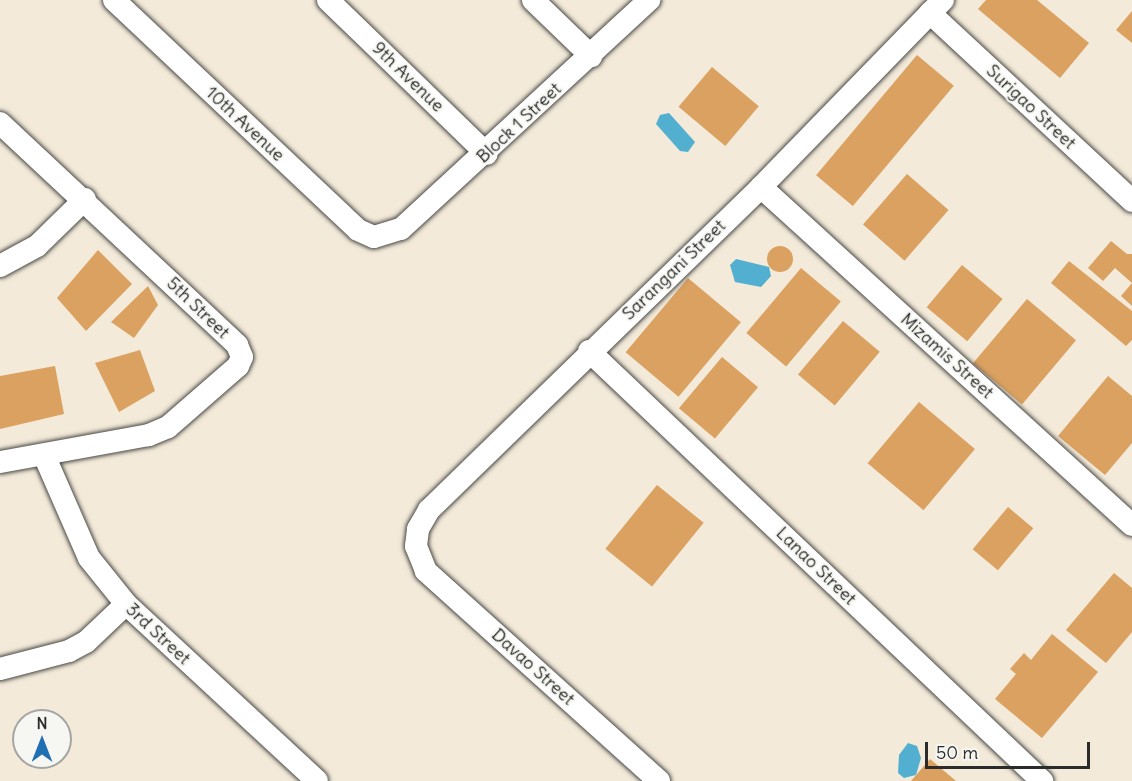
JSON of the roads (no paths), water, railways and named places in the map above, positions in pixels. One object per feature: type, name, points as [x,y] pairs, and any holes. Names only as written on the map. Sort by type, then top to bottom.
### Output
[{"type":"street","name":"10th Avenue","points":[[114,0],[357,230],[366,235],[382,236]]},
{"type":"street","name":"9th Avenue","points":[[328,0],[487,154]]},
{"type":"street","points":[[533,0],[591,56]]},
{"type":"street","name":"Block 1 Street","points":[[382,236],[401,229],[487,154],[649,0]]},
{"type":"street","name":"Sarangani Street","points":[[416,546],[418,529],[429,510],[761,187],[937,6]]},
{"type":"street","name":"Surigao Street","points":[[937,6],[1132,201]]},
{"type":"street","name":"5th Street","points":[[0,123],[85,199],[237,345],[241,362],[168,427],[149,435],[0,462]]},
{"type":"street","name":"Mizamis Street","points":[[761,187],[1132,525]]},
{"type":"street","points":[[0,266],[37,246],[85,199]]},
{"type":"street","name":"Lanao Street","points":[[590,351],[1042,781]]},
{"type":"street","name":"3rd Street","points":[[44,455],[89,558],[126,604],[308,778]]},
{"type":"street","name":"Davao Street","points":[[416,546],[426,571],[659,781]]},
{"type":"street","points":[[0,669],[69,651],[86,642],[126,604]]},
{"type":"water","points":[[669,113],[695,142],[688,152],[680,151],[656,124],[660,115]]},
{"type":"water","points":[[736,259],[769,267],[771,276],[761,287],[735,282],[730,265]]},
{"type":"water","points":[[908,743],[917,746],[921,758],[916,775],[904,778],[898,773],[899,755]]}]
